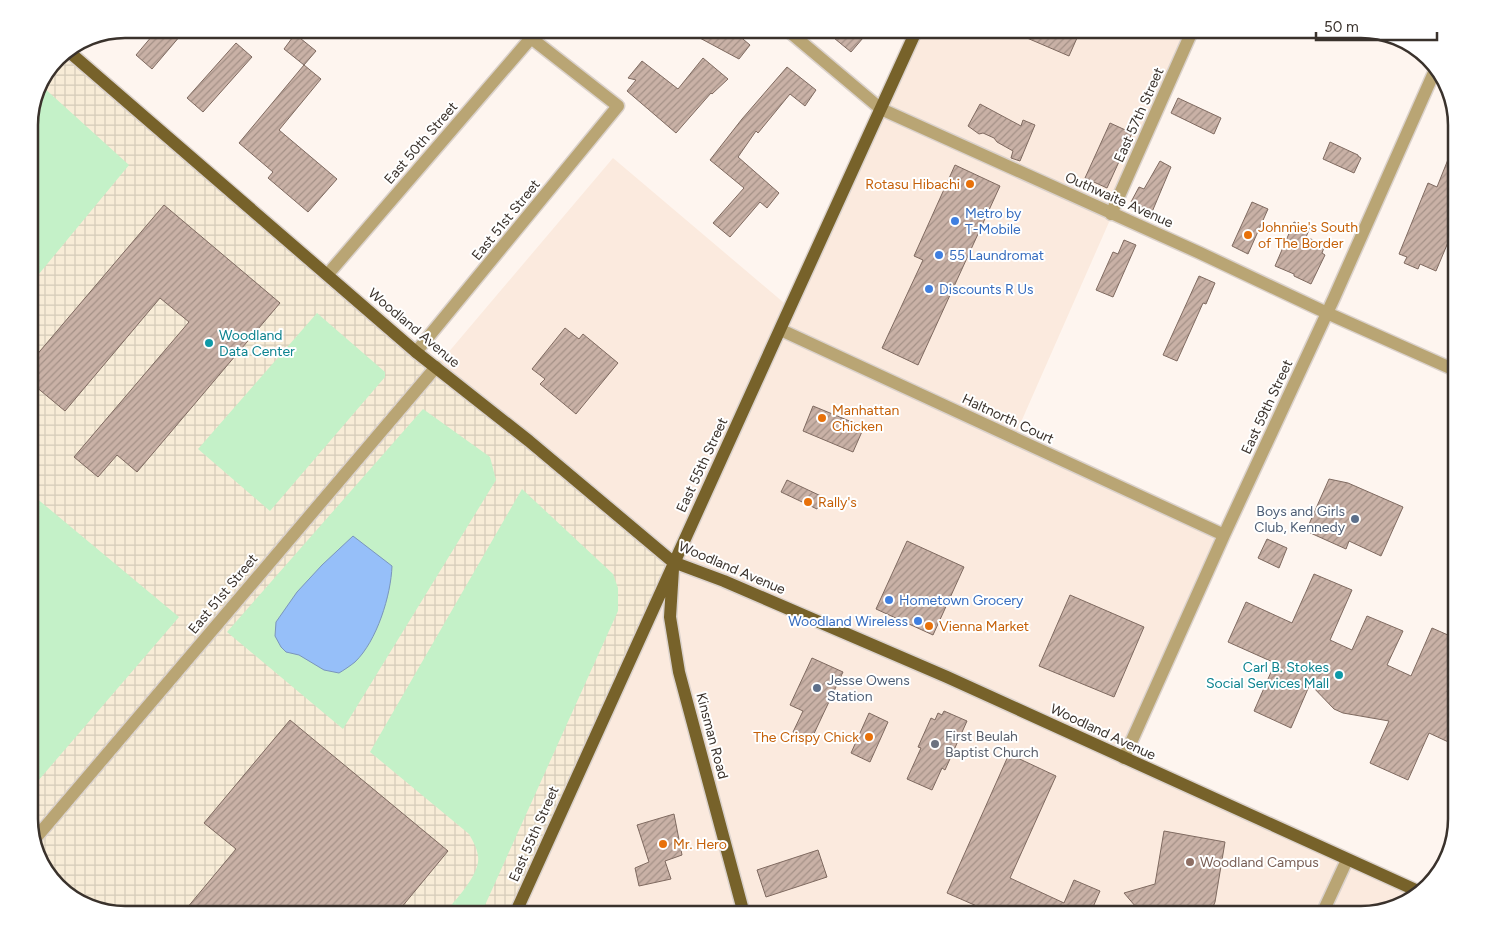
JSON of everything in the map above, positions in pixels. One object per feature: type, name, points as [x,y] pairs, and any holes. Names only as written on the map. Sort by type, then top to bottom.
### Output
[{"type":"main road","name":"East 55th Street","points":[[518,906],[913,38]]},
{"type":"main road","name":"Woodland Avenue","points":[[73,55],[416,352],[529,441],[673,562],[724,581],[948,677],[1412,889]]},
{"type":"main road","name":"Kinsman Road","points":[[673,562],[670,617],[679,672],[742,906]]},
{"type":"street","name":"East 50th Street","points":[[328,274],[525,38]]},
{"type":"street","name":"East 51st Street","points":[[416,352],[618,106],[535,38]]},
{"type":"street","name":"Outhwaite Avenue","points":[[797,38],[881,109],[1200,253],[1327,314],[1448,367]]},
{"type":"street","name":"East 57th Street","points":[[1111,214],[1189,38]]},
{"type":"street","name":"East 59th Street","points":[[1124,758],[1224,534],[1327,314],[1433,75]]},
{"type":"street","name":"Haltnorth Court","points":[[781,330],[1224,534]]},
{"type":"street","name":"East 51st Street","points":[[39,834],[436,367]]},
{"type":"street","points":[[1326,906],[1347,860]]},
{"type":"shaded area","points":[[913,38],[1190,38],[1014,438],[1224,535],[1125,758],[1413,889],[1384,903],[1362,906],[514,906],[436,367],[613,158],[790,308]]},
{"type":"shaded area","points":[[73,55],[673,562],[519,906],[124,906],[96,901],[76,891],[55,872],[49,862],[40,841],[38,824],[38,119],[40,102],[46,86],[55,71]]},
{"type":"green space","points":[[45,89],[129,165],[38,275],[38,119],[40,102]]},
{"type":"green space","points":[[317,313],[385,372],[385,377],[270,511],[198,449]]},
{"type":"green space","points":[[423,409],[490,457],[496,480],[343,729],[227,632]]},
{"type":"green space","points":[[522,489],[613,574],[618,588],[618,611],[485,906],[450,906],[476,871],[478,863],[477,850],[469,834],[370,752]]},
{"type":"green space","points":[[38,500],[179,617],[38,781]]},
{"type":"water","points":[[353,536],[392,566],[391,578],[386,604],[370,642],[355,662],[339,673],[324,670],[299,655],[286,652],[275,636],[276,622],[297,592]]},
{"type":"building","points":[[150,38],[178,38],[152,69],[136,55]]},
{"type":"building","points":[[292,38],[300,38],[316,51],[304,65],[284,49]]},
{"type":"building","points":[[700,38],[742,38],[750,45],[739,59]]},
{"type":"building","points":[[834,38],[863,38],[851,52]]},
{"type":"building","points":[[1027,38],[1077,38],[1069,56]]},
{"type":"building","points":[[236,43],[252,57],[203,112],[187,98]]},
{"type":"building","points":[[703,58],[728,79],[711,93],[676,133],[627,91],[636,80],[628,78],[642,61],[678,89]]},
{"type":"building","points":[[304,65],[321,79],[279,130],[337,179],[308,212],[268,178],[273,172],[239,143]]},
{"type":"building","points":[[787,67],[816,90],[805,106],[790,94],[758,133],[756,131],[738,157],[779,193],[767,208],[760,202],[730,237],[713,223],[744,188],[710,160]]},
{"type":"building","points":[[1178,98],[1221,118],[1214,134],[1171,113]]},
{"type":"building","points":[[980,104],[1021,126],[1023,120],[1035,125],[1020,161],[1011,158],[1013,151],[997,142],[994,138],[983,133],[979,134],[968,126]]},
{"type":"building","points":[[1110,123],[1132,133],[1107,188],[1085,178]]},
{"type":"building","points":[[1330,142],[1361,158],[1354,173],[1323,159]]},
{"type":"building","points":[[1448,160],[1448,242],[1436,271],[1420,264],[1418,269],[1404,263],[1407,257],[1399,254],[1428,183],[1437,187]]},
{"type":"building","points":[[1160,161],[1171,167],[1152,212],[1131,202],[1139,187],[1144,189]]},
{"type":"building","points":[[955,165],[1000,186],[918,365],[882,348],[923,260],[914,256]]},
{"type":"building","points":[[1252,202],[1268,209],[1248,254],[1232,246]]},
{"type":"building","name":"Woodland Data Center","points":[[164,205],[280,303],[137,472],[117,455],[98,477],[74,457],[189,322],[160,298],[65,411],[38,388],[38,353]]},
{"type":"building","points":[[1294,222],[1310,228],[1306,237],[1325,245],[1322,253],[1325,255],[1311,284],[1275,266]]},
{"type":"building","points":[[1124,240],[1136,245],[1113,297],[1096,290],[1113,252],[1118,254]]},
{"type":"building","points":[[1199,276],[1215,283],[1206,304],[1203,303],[1177,361],[1163,355]]},
{"type":"building","points":[[565,328],[579,339],[583,334],[618,363],[576,414],[540,384],[545,379],[532,369]]},
{"type":"building","points":[[813,406],[864,427],[853,452],[803,431]]},
{"type":"building","name":"Boys and Girls Club, Kennedy","points":[[1329,479],[1348,483],[1403,507],[1381,556],[1349,541],[1346,549],[1306,531]]},
{"type":"building","points":[[787,480],[823,497],[817,509],[781,492]]},
{"type":"building","points":[[1267,539],[1287,548],[1279,568],[1258,558]]},
{"type":"building","points":[[907,541],[964,567],[933,635],[876,609]]},
{"type":"building","name":"Carl B. Stokes Social Services Mall","points":[[1314,574],[1352,590],[1330,640],[1352,650],[1367,616],[1403,631],[1387,665],[1411,676],[1432,628],[1448,635],[1448,742],[1429,733],[1408,780],[1370,763],[1389,721],[1343,713],[1334,709],[1310,684],[1291,728],[1254,711],[1275,663],[1228,642],[1246,602],[1292,623]]},
{"type":"building","points":[[1070,595],[1144,627],[1114,697],[1039,666]]},
{"type":"building","name":"Jesse Owens Station","points":[[812,658],[843,672],[811,740],[793,732],[803,711],[790,705]]},
{"type":"building","points":[[944,711],[967,721],[945,770],[942,768],[932,790],[907,779],[921,748],[918,747],[931,718],[935,720],[938,713],[942,715]]},
{"type":"building","name":"The Crispy Chick","points":[[869,713],[888,722],[870,762],[851,753]]},
{"type":"building","points":[[290,720],[448,851],[403,906],[189,906],[236,849],[204,823]]},
{"type":"building","points":[[1009,754],[1056,776],[1010,878],[1064,903],[1074,880],[1100,891],[1093,906],[977,906],[947,893]]},
{"type":"building","points":[[674,814],[682,855],[665,861],[671,879],[639,886],[635,868],[649,862],[637,825]]},
{"type":"building","name":"Woodland Campus","points":[[1164,831],[1225,842],[1213,906],[1135,906],[1124,893],[1155,884]]},
{"type":"building","points":[[818,850],[827,877],[766,897],[757,870]]},
{"type":"place","name":"Rotasu Hibachi","points":[[970,184]]},
{"type":"place","name":"Metro by T-Mobile","points":[[955,221]]},
{"type":"place","name":"Johnnie's South of The Border","points":[[1248,235]]},
{"type":"place","name":"55 Laundromat","points":[[939,255]]},
{"type":"place","name":"Discounts R Us","points":[[929,289]]},
{"type":"place","name":"Woodland Data Center","points":[[209,343]]},
{"type":"place","name":"Manhattan Chicken","points":[[822,418]]},
{"type":"place","name":"Rally's","points":[[808,502]]},
{"type":"place","name":"Boys and Girls Club, Kennedy","points":[[1355,519]]},
{"type":"place","name":"Hometown Grocery","points":[[889,600]]},
{"type":"place","name":"Woodland Wireless","points":[[918,621]]},
{"type":"place","name":"Vienna Market","points":[[929,626]]},
{"type":"place","name":"Carl B. Stokes Social Services Mall","points":[[1339,675]]},
{"type":"place","name":"Jesse Owens Station","points":[[817,688]]},
{"type":"place","name":"The Crispy Chick","points":[[869,737]]},
{"type":"place","name":"First Beulah Baptist Church","points":[[935,744]]},
{"type":"place","name":"Mr. Hero","points":[[663,844]]},
{"type":"place","name":"Woodland Campus","points":[[1190,862]]}]
